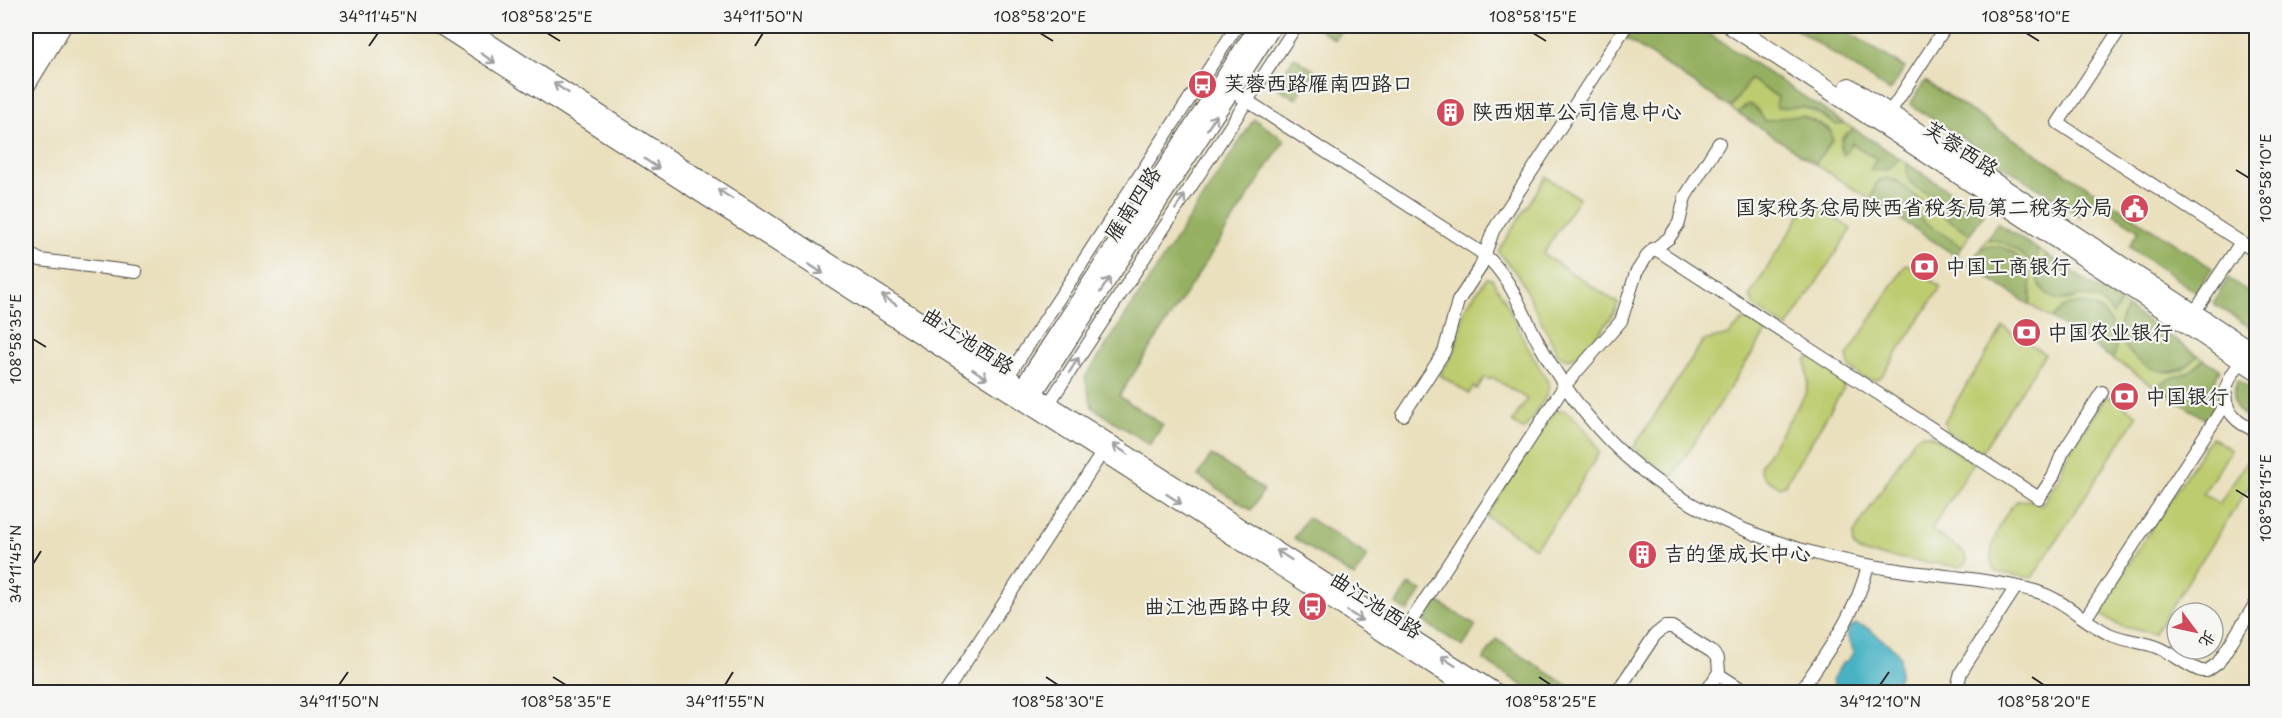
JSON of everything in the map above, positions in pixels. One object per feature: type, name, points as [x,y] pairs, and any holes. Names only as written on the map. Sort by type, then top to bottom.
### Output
[{"type":"main road","points":[[26,57],[45,26]]},
{"type":"main road","points":[[26,85],[62,26]]},
{"type":"main road","name":"芙蓉西路","points":[[1732,26],[1886,119],[2194,313],[2251,361]]},
{"type":"main road","name":"芙蓉西路","points":[[1754,26],[1886,119],[2251,361]]},
{"type":"street","name":"曲江池西路","points":[[439,26],[505,70],[1005,382]]},
{"type":"street","name":"曲江池西路","points":[[465,26],[1046,409],[1404,632],[1497,693]]},
{"type":"street","points":[[1005,382],[1237,26]]},
{"type":"street","name":"雁南四路","points":[[1025,395],[1257,26]]},
{"type":"street","name":"雁南四路","points":[[1025,395],[1274,26]]},
{"type":"street","points":[[1046,409],[1296,26]]},
{"type":"street","points":[[1403,415],[1444,352],[1458,302],[1480,268],[1493,231],[1626,26]]},
{"type":"street","points":[[1886,119],[1946,26]]},
{"type":"street","points":[[2122,26],[2058,123],[2256,252]]},
{"type":"street","points":[[1232,91],[1485,255],[1504,276],[1541,347],[1565,385],[1618,450],[1644,472],[1679,496],[1725,520],[1810,552],[1868,565],[2016,587],[2049,596],[2108,633],[2122,639],[2155,646],[2194,668],[2207,671],[2218,663],[2256,603]]},
{"type":"street","points":[[1404,632],[1565,385],[1621,321],[1636,273],[1654,248],[1669,238],[1679,223],[1684,197],[1719,143]]},
{"type":"street","points":[[2194,313],[2241,242]]},
{"type":"street","points":[[1654,248],[2039,498],[2053,477],[2062,454],[2102,392]]},
{"type":"street","points":[[26,252],[40,260],[136,272]]},
{"type":"street","points":[[2251,361],[2231,376],[2226,389],[2226,403],[2231,415],[2241,424],[2256,430]]},
{"type":"street","points":[[2085,619],[2226,403]]},
{"type":"street","name":"曲江池西路","points":[[1046,409],[1102,453],[1473,693]]},
{"type":"street","points":[[946,693],[1102,453]]},
{"type":"street","points":[[1800,693],[1854,607],[1868,565]]},
{"type":"street","points":[[1963,693],[1958,684],[1961,672],[2016,587]]},
{"type":"street","points":[[1617,693],[1655,635],[1665,627],[1678,630],[1715,654],[1719,662],[1718,674],[1706,693]]},
{"type":"street","points":[[1718,674],[1746,693]]},
{"type":"green space","points":[[1315,26],[1344,26],[1335,40]]},
{"type":"green space","points":[[1634,26],[1697,26],[1844,123],[1837,125],[1818,112],[1804,107],[1777,108],[1775,104],[1778,97],[1750,79],[1731,108],[1626,39]]},
{"type":"green space","points":[[1791,26],[1839,26],[1905,68],[1890,91]]},
{"type":"green space","points":[[1294,57],[1315,71],[1296,99],[1275,86]]},
{"type":"green space","points":[[1750,79],[1779,98],[1777,100],[1780,108],[1805,108],[1837,125],[1844,123],[1854,129],[1842,138],[1843,154],[1851,143],[1877,159],[1875,171],[1888,170],[1899,158],[1908,164],[1907,172],[1911,183],[1920,190],[1939,198],[1945,217],[1970,234],[1962,247],[1919,219],[1914,212],[1921,201],[1896,180],[1880,179],[1876,183],[1871,200],[1815,164],[1832,141],[1831,131],[1828,128],[1804,117],[1768,122],[1763,119],[1757,109],[1745,105],[1738,113],[1731,108]]},
{"type":"green space","points":[[1925,81],[2212,268],[2196,292],[2129,247],[2139,230],[2091,199],[2080,216],[1910,104]]},
{"type":"green space","points":[[1749,104],[1755,107],[1765,121],[1803,116],[1831,131],[1832,141],[1815,164],[1738,113]]},
{"type":"green space","points":[[1254,119],[1285,140],[1119,396],[1163,425],[1150,445],[1092,407],[1085,378]]},
{"type":"green space","points":[[1854,129],[1899,158],[1890,167],[1879,171],[1870,169],[1877,159],[1852,143],[1844,155],[1841,147],[1842,140]]},
{"type":"green space","points":[[1908,164],[1984,214],[1970,234],[1945,217],[1939,198],[1920,190],[1911,183],[1907,172]]},
{"type":"green space","points":[[1546,177],[1579,198],[1543,254],[1618,303],[1611,317],[1591,343],[1569,359],[1558,354],[1519,277],[1498,251]]},
{"type":"green space","points":[[1886,178],[1900,183],[1921,201],[1915,212],[1921,216],[1920,219],[1962,247],[1956,256],[1871,200],[1876,183]]},
{"type":"green space","points":[[1809,201],[1851,229],[1787,328],[1754,306],[1750,295]]},
{"type":"green space","points":[[1997,223],[2037,249],[2034,265],[2014,248],[2003,242],[1987,239]]},
{"type":"green space","points":[[1987,239],[2003,242],[2014,248],[2034,265],[2037,249],[2048,256],[2039,265],[2041,288],[2057,299],[2067,300],[2080,296],[2102,302],[2110,310],[2117,310],[2120,303],[2128,309],[2125,311],[2122,329],[2124,345],[2147,365],[2160,371],[2171,372],[2184,368],[2198,355],[2204,359],[2192,370],[2156,387],[2113,359],[2116,339],[2113,326],[2101,310],[2055,315],[2052,319],[2030,305],[2030,281],[2021,260],[2004,248],[1980,249]]},
{"type":"green space","points":[[1988,246],[2010,251],[2024,264],[2030,283],[2030,305],[1969,265],[1980,249]]},
{"type":"green space","points":[[2048,256],[2120,303],[2113,315],[2103,303],[2095,298],[2080,296],[2060,300],[2046,293],[2038,281],[2037,274],[2041,262]]},
{"type":"green space","points":[[1906,264],[1941,287],[1882,376],[1869,380],[1850,368],[1847,356]]},
{"type":"green space","points":[[1487,278],[1492,279],[1505,300],[1549,384],[1547,395],[1524,430],[1512,422],[1527,399],[1492,377],[1489,380],[1485,377],[1477,389],[1473,387],[1469,394],[1440,375],[1455,351],[1465,308]]},
{"type":"green space","points":[[2228,278],[2256,297],[2256,331],[2213,303]]},
{"type":"green space","points":[[2072,304],[2093,307],[2109,319],[2116,338],[2113,359],[2052,319],[2063,308]]},
{"type":"green space","points":[[2128,309],[2198,355],[2183,367],[2167,371],[2151,368],[2137,360],[2127,348],[2121,334],[2121,321]]},
{"type":"green space","points":[[1749,319],[1768,329],[1672,477],[1633,448],[1703,341],[1729,335],[1742,321]]},
{"type":"green space","points":[[2003,327],[2045,354],[1981,453],[1948,432],[1944,421]]},
{"type":"green space","points":[[1811,357],[1841,376],[1844,388],[1785,485],[1779,487],[1764,476],[1760,466],[1806,393],[1808,384],[1806,360]]},
{"type":"green space","points":[[2204,359],[2220,369],[2215,382],[2213,409],[2209,422],[2156,387],[2192,370]]},
{"type":"green space","points":[[2237,380],[2256,393],[2256,422],[2243,416],[2236,407],[2234,394]]},
{"type":"green space","points":[[2107,395],[2138,415],[2032,578],[1995,572],[1991,556],[1993,545],[2000,525],[2011,507],[2017,501],[2029,500],[2041,506],[2059,478],[2066,457]]},
{"type":"green space","points":[[1561,410],[1584,428],[1599,453],[1565,509],[1535,548],[1486,516],[1553,413]]},
{"type":"green space","points":[[1922,434],[1932,436],[1974,463],[1931,530],[1964,552],[1967,559],[1960,567],[1869,554],[1859,551],[1853,545],[1854,533],[1914,439]]},
{"type":"green space","points":[[2211,437],[2231,450],[2203,494],[2219,504],[2247,461],[2256,467],[2256,476],[2175,601],[2165,601],[2165,617],[2154,634],[2120,626],[2097,612]]},
{"type":"green space","points":[[1211,455],[1264,490],[1251,510],[1198,476]]},
{"type":"green space","points":[[1307,517],[1368,556],[1354,577],[1294,538]]},
{"type":"green space","points":[[1409,584],[1422,591],[1408,612],[1396,604]]},
{"type":"green space","points":[[1431,597],[1476,626],[1463,647],[1418,618]]},
{"type":"green space","points":[[1496,639],[1578,692],[1533,692],[1483,660]]},
{"type":"water","points":[[1856,624],[1866,627],[1896,650],[1900,657],[1899,677],[1889,692],[1885,692],[1888,686],[1877,679],[1869,690],[1872,692],[1842,692],[1835,688],[1833,678],[1843,662],[1848,661],[1853,652],[1847,634],[1848,630]]},
{"type":"place","name":"芙蓉西路雁南四路口","points":[[1203,84]]},
{"type":"place","name":"陕西烟草公司信息中心","points":[[1451,112]]},
{"type":"place","name":"国家税务总局陕西省税务局第二税务分局","points":[[2134,208]]},
{"type":"place","name":"中国工商银行","points":[[1924,267]]},
{"type":"place","name":"中国农业银行","points":[[2026,333]]},
{"type":"place","name":"中国银行","points":[[2124,397]]},
{"type":"place","name":"吉的堡成长中心","points":[[1643,554]]},
{"type":"place","name":"曲江池西路中段","points":[[1312,607]]}]
